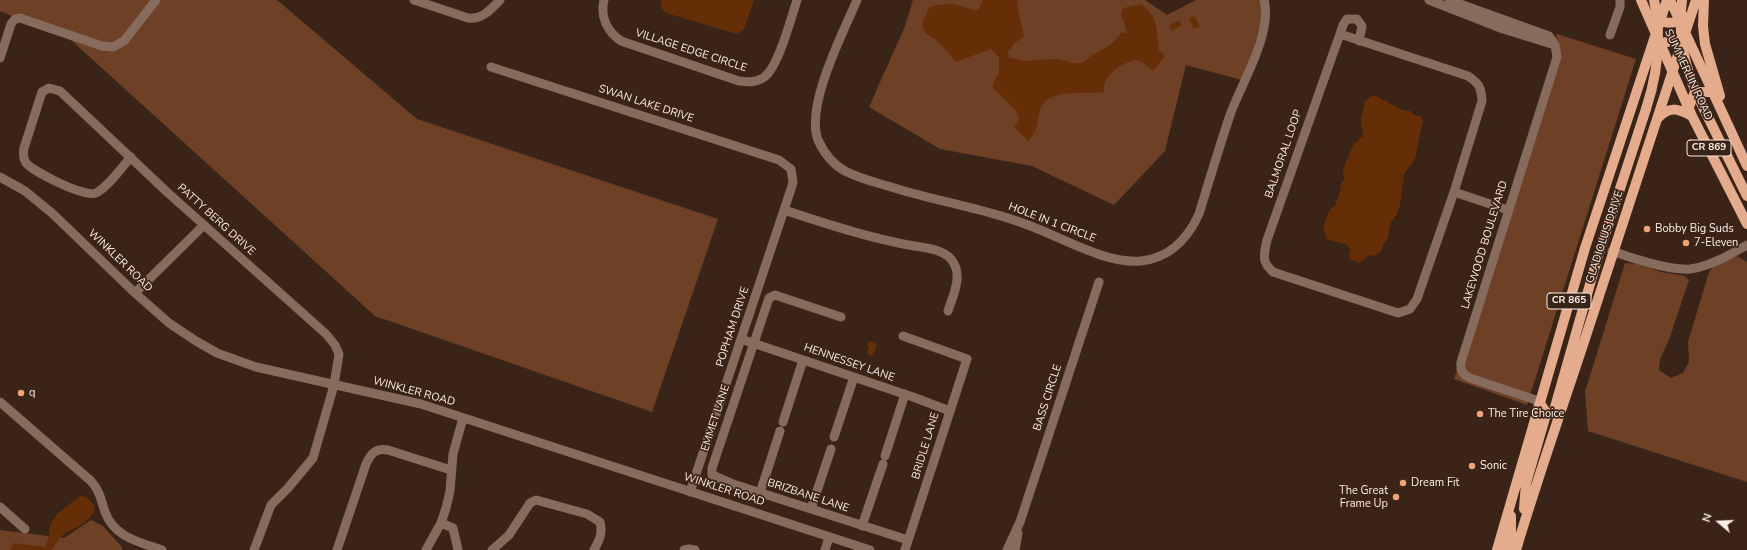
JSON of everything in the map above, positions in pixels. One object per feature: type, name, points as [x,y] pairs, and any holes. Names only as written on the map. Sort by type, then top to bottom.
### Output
[{"type":"main road","name":"SUMMERLIN ROAD","points":[[1641,0],[1672,72],[1747,224]]},
{"type":"main road","points":[[1533,493],[1541,455],[1582,308],[1655,78],[1658,56],[1658,25],[1654,0]]},
{"type":"main road","name":"GLADIOLUS DRIVE","points":[[1497,550],[1585,248],[1632,103],[1649,55],[1657,39],[1660,21],[1667,0]]},
{"type":"main road","name":"SUMMERLIN ROAD","points":[[1670,0],[1686,31],[1747,166]]},
{"type":"main road","points":[[1682,0],[1681,27],[1684,58],[1690,78],[1747,196]]},
{"type":"main road","points":[[1704,0],[1703,26],[1705,44],[1728,123]]},
{"type":"main road","points":[[1646,10],[1660,21],[1671,23],[1681,21],[1695,3]]},
{"type":"main road","name":"GLADIOLUS DRIVE","points":[[1516,550],[1533,493],[1654,122],[1695,3]]},
{"type":"main road","points":[[1657,39],[1682,43],[1694,49]]},
{"type":"main road","points":[[1654,122],[1663,113],[1672,109],[1691,112],[1694,94],[1698,92],[1714,92]]},
{"type":"main road","points":[[1632,103],[1644,99],[1652,103],[1654,107],[1654,122]]},
{"type":"main road","points":[[1521,532],[1526,482],[1545,418],[1545,411],[1540,403]]},
{"type":"main road","points":[[1507,550],[1510,538],[1512,500]]},
{"type":"street","points":[[0,58],[11,24],[17,18],[102,46],[113,47],[124,41],[156,0]]},
{"type":"street","points":[[414,0],[475,19],[482,16],[500,0]]},
{"type":"street","name":"VILLAGE EDGE CIRCLE","points":[[604,0],[603,12],[607,26],[610,32],[621,41],[746,82],[753,82],[764,78],[773,67],[797,0]]},
{"type":"street","name":"HOLE IN 1 CIRCLE","points":[[856,0],[832,60],[816,109],[815,125],[818,139],[823,150],[832,162],[844,171],[872,181],[915,195],[1008,218],[1099,254],[1134,261],[1148,260],[1168,252],[1181,243],[1193,226],[1199,214],[1231,113],[1253,62],[1262,36],[1266,14],[1264,0]]},
{"type":"street","points":[[1429,0],[1496,27],[1555,45]]},
{"type":"street","points":[[1449,0],[1549,36],[1555,45]]},
{"type":"street","points":[[1610,35],[1620,7],[1620,0]]},
{"type":"street","points":[[1340,34],[1344,22],[1347,19],[1357,19],[1362,26],[1359,41]]},
{"type":"street","name":"BALMORAL LOOP","points":[[1340,34],[1468,76],[1477,82],[1481,91],[1482,101],[1454,192],[1417,299],[1410,309],[1398,314],[1273,272],[1266,266],[1263,256],[1267,240],[1340,34]]},
{"type":"street","name":"LAKEWOOD BOULEVARD","points":[[1540,403],[1533,399],[1464,375],[1461,369],[1461,362],[1557,57],[1555,45]]},
{"type":"street","name":"SWAN LAKE DRIVE","points":[[491,67],[779,160],[791,168]]},
{"type":"street","name":"PATTY BERG DRIVE","points":[[131,157],[102,188],[96,193],[89,194],[74,190],[54,180],[26,162],[23,156],[26,140],[42,92],[49,88],[60,91],[131,157],[167,192],[326,334],[340,354],[334,385],[313,458],[288,488],[271,505],[254,550]]},
{"type":"street","name":"POPHAM DRIVE","points":[[690,492],[793,182],[791,168]]},
{"type":"street","name":"WINKLER ROAD","points":[[0,177],[25,191],[53,214],[135,293],[169,323],[196,342],[217,353],[256,367],[414,403],[870,550]]},
{"type":"street","points":[[1454,192],[1508,210]]},
{"type":"street","points":[[784,210],[868,237],[932,250],[945,255],[954,265],[957,279],[948,312]]},
{"type":"street","points":[[135,293],[204,225]]},
{"type":"street","points":[[1612,251],[1649,262],[1689,269],[1702,267],[1719,260],[1747,245]]},
{"type":"street","name":"BASS CIRCLE","points":[[1007,550],[1020,522],[1099,282]]},
{"type":"street","name":"EMMET LANE","points":[[713,464],[769,298],[776,295],[841,317]]},
{"type":"street","name":"BRIDLE LANE","points":[[903,336],[968,359],[905,550]]},
{"type":"street","name":"HENNESSEY LANE","points":[[741,339],[905,394],[950,411]]},
{"type":"street","points":[[783,422],[803,360]]},
{"type":"street","points":[[834,437],[854,377]]},
{"type":"street","points":[[862,526],[905,394]]},
{"type":"street","points":[[0,402],[91,481],[100,494],[106,514],[115,528],[126,537],[162,550]]},
{"type":"street","points":[[426,550],[441,523],[450,491],[451,470],[463,418]]},
{"type":"street","points":[[760,493],[780,431]]},
{"type":"street","points":[[811,509],[831,448]]},
{"type":"street","points":[[337,550],[366,464],[374,451],[381,449],[388,450],[451,470]]},
{"type":"street","name":"BRIZBANE LANE","points":[[713,464],[712,475],[733,484],[908,540]]},
{"type":"street","points":[[492,550],[509,535],[530,503],[536,500],[587,514],[600,522],[602,529],[594,550]]},
{"type":"street","points":[[0,507],[26,529]]},
{"type":"street","name":"BASS CIRCLE","points":[[1015,550],[1020,522]]},
{"type":"street","points":[[441,523],[453,528],[456,549]]},
{"type":"street","points":[[825,550],[829,537]]},
{"type":"street","points":[[684,550],[689,548],[695,550]]},
{"type":"shaded area","points":[[0,0],[277,0],[417,119],[718,219],[652,412],[375,316],[71,40],[0,11]]},
{"type":"shaded area","points":[[662,0],[754,0],[744,29],[737,34],[666,13],[660,6]]},
{"type":"shaded area","points":[[913,0],[1145,0],[1167,15],[1196,0],[1260,0],[1262,9],[1256,40],[1242,80],[1186,65],[1165,151],[1114,205],[1032,166],[940,149],[869,107],[905,26]]},
{"type":"shaded area","points":[[983,0],[1018,0],[1017,5],[1024,36],[1015,43],[1008,52],[1009,58],[1024,61],[1057,59],[1074,63],[1085,61],[1111,44],[1122,32],[1127,33],[1121,17],[1122,9],[1141,4],[1147,9],[1154,20],[1157,31],[1159,51],[1163,53],[1164,58],[1153,71],[1142,62],[1136,60],[1119,67],[1106,80],[1104,92],[1058,95],[1050,98],[1044,103],[1040,111],[1036,130],[1028,141],[1014,127],[1018,123],[1019,116],[1016,111],[992,87],[999,73],[999,57],[991,49],[956,62],[939,42],[925,33],[922,24],[929,7],[952,4],[978,10]]},
{"type":"shaded area","points":[[1194,16],[1200,26],[1194,29],[1189,19]]},
{"type":"shaded area","points":[[1179,20],[1182,25],[1172,31],[1169,26]]},
{"type":"shaded area","points":[[1557,34],[1636,59],[1527,405],[1454,379],[1556,56],[1552,52]]},
{"type":"shaded area","points":[[1374,95],[1402,110],[1410,111],[1423,119],[1415,159],[1404,174],[1400,205],[1397,214],[1391,222],[1387,240],[1383,244],[1382,251],[1373,256],[1370,255],[1359,263],[1350,259],[1349,253],[1351,250],[1346,244],[1328,240],[1324,227],[1332,207],[1335,206],[1341,188],[1341,182],[1344,180],[1343,169],[1354,143],[1358,141],[1359,138],[1363,137],[1361,121],[1365,101]]},
{"type":"shaded area","points":[[1737,256],[1747,262],[1747,482],[1588,431],[1585,392],[1625,263],[1638,264],[1661,272],[1685,276],[1689,280],[1670,337],[1660,359],[1659,370],[1671,378],[1683,373],[1689,362],[1688,342],[1709,272],[1722,261]]},
{"type":"shaded area","points":[[869,341],[877,344],[873,356],[867,354],[869,347],[867,346]]},
{"type":"shaded area","points":[[81,496],[87,497],[95,506],[94,512],[83,524],[61,537],[51,550],[10,550],[14,543],[44,547],[47,542],[52,522],[58,513]]},
{"type":"shaded area","points":[[91,520],[103,526],[122,547],[122,550],[0,550],[0,530],[64,538]]},
{"type":"place","name":"Bobby Big Suds","points":[[1647,229]]},
{"type":"place","name":"7-Eleven","points":[[1686,243]]},
{"type":"place","name":"q","points":[[21,393]]},
{"type":"place","name":"The Tire Choice","points":[[1480,414]]},
{"type":"place","name":"Sonic","points":[[1472,466]]},
{"type":"place","name":"Dream Fit","points":[[1403,483]]},
{"type":"place","name":"The Great Frame Up","points":[[1396,497]]}]
